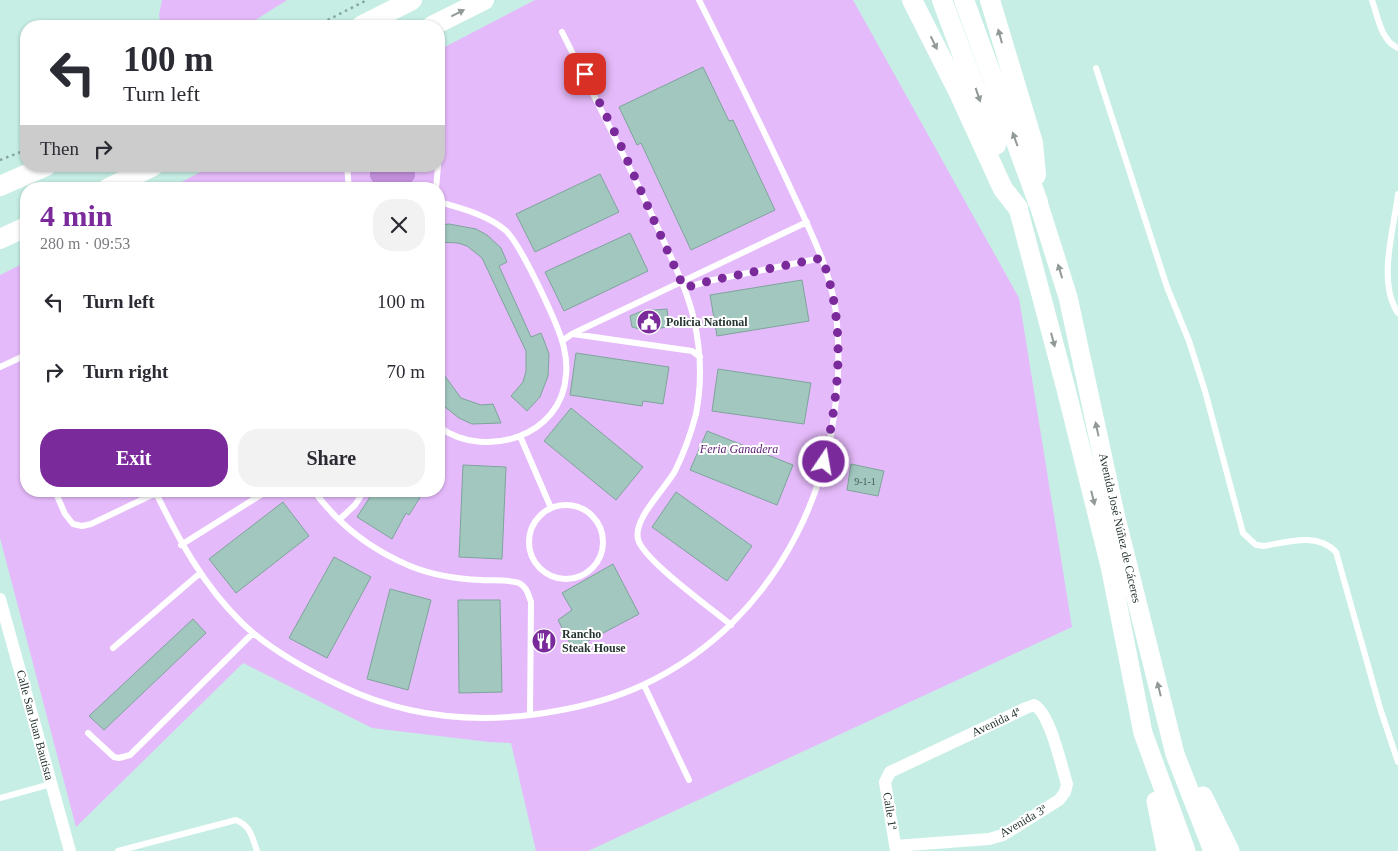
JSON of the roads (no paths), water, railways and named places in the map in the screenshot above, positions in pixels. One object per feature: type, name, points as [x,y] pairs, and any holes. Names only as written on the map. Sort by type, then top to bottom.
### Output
[{"type":"highway","points":[[373,20],[412,0]]},
{"type":"highway","points":[[444,20],[484,0]]},
{"type":"highway","points":[[912,0],[959,93],[1003,189],[1018,208]]},
{"type":"highway","points":[[942,0],[1018,208]]},
{"type":"highway","points":[[964,0],[1038,202]]},
{"type":"highway","points":[[990,0],[1033,142],[1038,202]]},
{"type":"highway","points":[[0,186],[32,172]]},
{"type":"highway","points":[[121,182],[141,172]]},
{"type":"highway","points":[[0,239],[20,230]]},
{"type":"main road","name":"Avenida José Núñez de Cáceres","points":[[1038,202],[1068,297],[1115,514],[1175,754],[1213,851]]},
{"type":"main road","name":"Avenida José Núñez de Cáceres","points":[[1018,208],[1110,566],[1143,733],[1186,851]]},
{"type":"main road","points":[[1167,722],[1230,851]]},
{"type":"main road","points":[[1143,733],[1166,851]]},
{"type":"street","name":"Calle San Juan Bautista","points":[[0,599],[70,851]]},
{"type":"street","name":"Avenida 4ª","points":[[890,772],[1034,704],[1039,707],[1046,718],[1067,784],[1065,792],[1059,800]]},
{"type":"street","name":"Calle 1ª","points":[[890,772],[885,782],[896,849]]},
{"type":"street","name":"Avenida 3ª","points":[[896,849],[989,839],[1013,830],[1059,800]]},
{"type":"lane","points":[[158,497],[181,544],[199,574],[217,596],[253,633],[267,645],[321,676],[384,704],[443,717],[486,719],[579,708],[644,685],[712,642],[732,625],[762,590],[787,556],[804,521],[824,462],[837,389],[839,350],[832,287],[808,222],[749,97],[700,0]]},
{"type":"lane","points":[[1372,0],[1383,32],[1390,45],[1398,48]]},
{"type":"lane","points":[[562,32],[617,137],[683,285],[694,319],[700,357],[700,387],[696,414],[684,451],[662,493],[642,517],[638,526],[637,537],[647,555],[732,625]]},
{"type":"lane","points":[[1096,68],[1167,287],[1203,383],[1243,533],[1256,545],[1264,546],[1312,540],[1330,546],[1336,552],[1380,708],[1398,762]]},
{"type":"lane","points":[[1398,194],[1390,244],[1387,286],[1393,306],[1398,313]]},
{"type":"lane","points":[[445,204],[496,224],[512,238],[562,342],[566,375],[559,400],[545,420],[534,430],[508,442],[461,440],[445,431]]},
{"type":"lane","points":[[562,342],[572,334],[683,285],[808,222]]},
{"type":"lane","points":[[683,285],[822,258]]},
{"type":"lane","points":[[572,334],[692,351],[700,357]]},
{"type":"lane","points":[[0,367],[20,358]]},
{"type":"lane","points":[[520,436],[551,508]]},
{"type":"lane","points":[[58,497],[65,514],[73,524],[82,526],[92,524],[145,497]]},
{"type":"lane","points":[[181,544],[257,497]]},
{"type":"lane","points":[[319,497],[340,520],[367,542],[410,566],[455,578],[509,581],[520,584],[527,591],[531,602],[530,715]]},
{"type":"lane","points":[[340,520],[360,497]]},
{"type":"lane","points":[[563,505],[576,506],[588,512],[597,521],[602,533],[603,546],[600,558],[592,569],[582,576],[558,579],[547,575],[538,568],[532,558],[529,540],[533,524],[551,508],[563,505]]},
{"type":"lane","points":[[113,648],[199,574]]},
{"type":"lane","points":[[88,733],[114,756],[119,758],[130,755],[253,633]]},
{"type":"lane","points":[[644,685],[689,780]]},
{"type":"lane","points":[[0,798],[51,784]]},
{"type":"lane","points":[[118,851],[236,820],[245,824],[250,830],[257,851]]},
{"type":"place","name":"Policia National","points":[[649,322]]},
{"type":"place","name":"Rancho Steak House","points":[[544,641]]},
{"type":"park label","name":"Feria Ganadera","points":[[739,449]]}]
